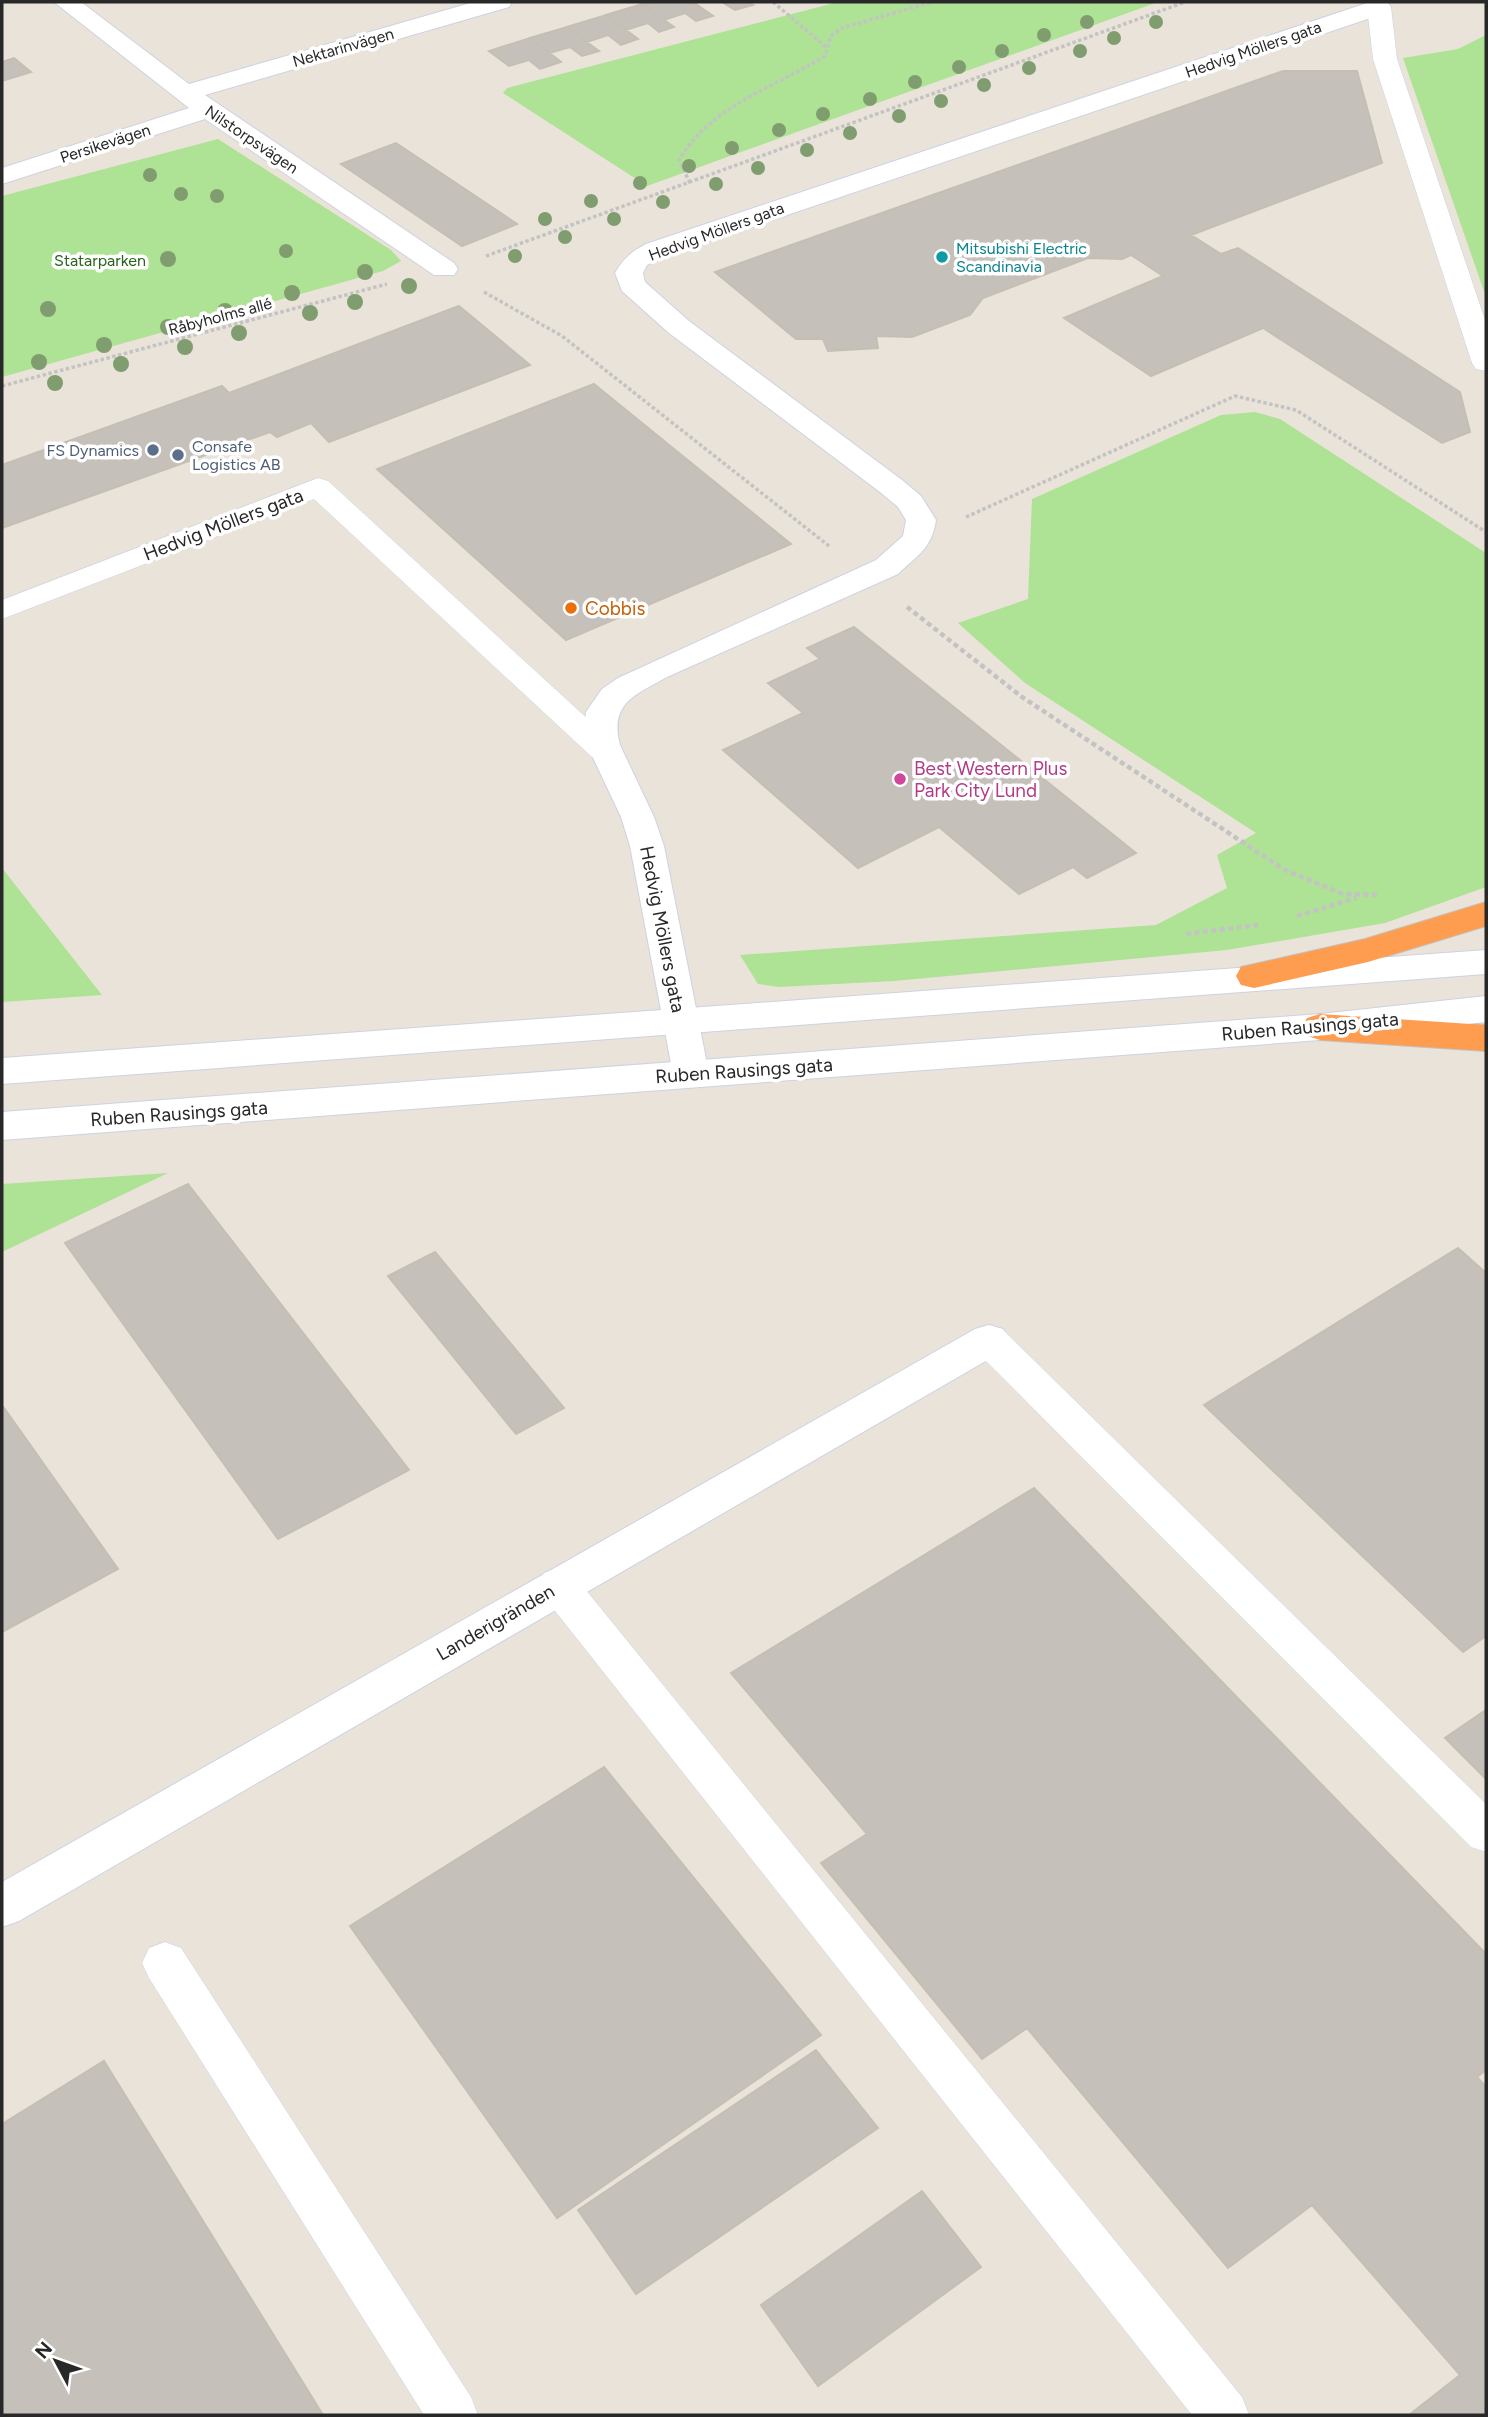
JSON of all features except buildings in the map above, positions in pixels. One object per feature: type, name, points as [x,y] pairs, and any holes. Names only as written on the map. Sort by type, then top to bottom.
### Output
[{"type":"highway","points":[[1254,976],[1368,950],[1486,914]]},
{"type":"highway","points":[[1320,1027],[1486,1038]]},
{"type":"street","name":"Nilstorpsvägen","points":[[66,2],[208,110],[444,269]]},
{"type":"street","name":"Nektarinvägen","points":[[185,93],[500,2]]},
{"type":"street","name":"Hedvig Möllers gata","points":[[691,1074],[659,888],[642,828],[622,781],[603,750],[599,725],[603,707],[622,689],[656,670],[869,577],[901,556],[918,538],[921,520],[910,502],[679,327],[632,285],[629,273],[636,260],[656,250],[1379,7]]},
{"type":"street","name":"Persikevägen","points":[[2,176],[208,110]]},
{"type":"street","points":[[2,1071],[681,1023],[1254,976],[1400,970],[1486,962]]},
{"type":"street","name":"Ruben Rausings gata","points":[[2,1126],[1320,1027],[1486,1009]]},
{"type":"street","name":"Landerigränden","points":[[2,1906],[989,1340]]},
{"type":"lane","points":[[1379,7],[1385,59],[1486,363]]},
{"type":"lane","name":"Hedvig Möllers gata","points":[[2,610],[318,487],[603,750]]},
{"type":"lane","points":[[989,1340],[1486,1833]]},
{"type":"lane","points":[[558,1586],[1224,2415]]},
{"type":"lane","points":[[165,1963],[453,2415]]},
{"type":"path","points":[[773,2],[826,47]]},
{"type":"path","points":[[690,183],[679,160],[687,144],[718,115],[810,67],[825,56],[831,36],[842,28],[932,2]]},
{"type":"path","name":"Råbyholms allé","points":[[2,386],[444,269],[521,245],[1185,2]]},
{"type":"path","points":[[444,269],[562,336],[1022,697],[1285,870],[1317,887],[1356,898],[1383,895]]},
{"type":"path","points":[[918,538],[1235,396],[1296,410],[1486,532]]},
{"type":"green space","points":[[838,2],[1158,2],[647,186],[503,93],[507,88]]},
{"type":"green space","points":[[1486,35],[1486,297],[1403,58],[1458,49]]},
{"type":"green space","name":"Statarparken","points":[[218,139],[391,250],[401,261],[383,271],[2,377],[2,196]]},
{"type":"green space","points":[[1255,412],[1280,419],[1486,553],[1486,887],[1385,923],[1227,950],[894,981],[779,987],[758,984],[740,955],[1156,925],[1227,888],[1217,855],[1256,833],[1025,683],[958,623],[1028,599],[1032,499],[1221,415]]},
{"type":"green space","points":[[2,868],[102,995],[2,1002]]},
{"type":"green space","points":[[168,1173],[2,1252],[2,1184]]},
{"type":"place","name":"Mitsubishi Electric Scandinavia","points":[[942,257]]},
{"type":"place","name":"FS Dynamics","points":[[153,450]]},
{"type":"place","name":"Consafe Logistics AB","points":[[178,455]]},
{"type":"place","name":"Cobbis","points":[[571,608]]},
{"type":"place","name":"Best Western Plus Park City Lund","points":[[900,779]]}]
